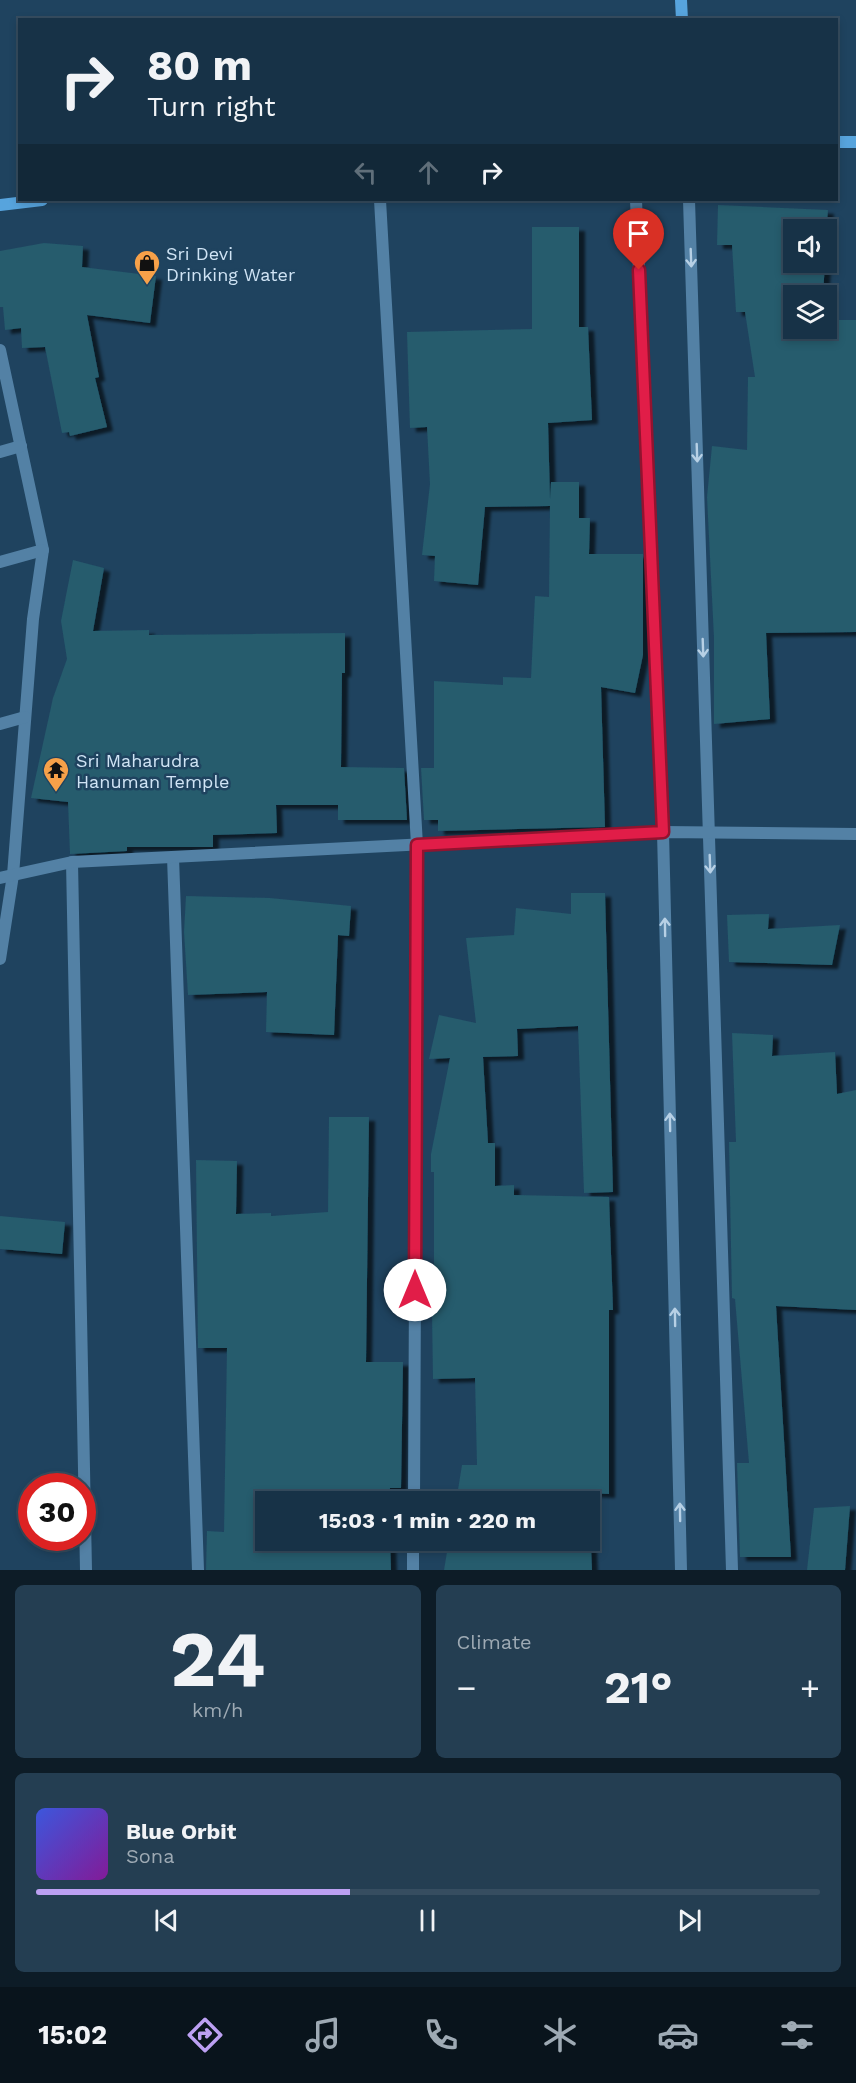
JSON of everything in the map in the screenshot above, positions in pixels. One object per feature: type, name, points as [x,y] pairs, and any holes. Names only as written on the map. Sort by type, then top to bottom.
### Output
[{"type":"main road","points":[[681,0],[682,18]]},
{"type":"main road","points":[[838,142],[856,142]]},
{"type":"main road","points":[[0,206],[35,201]]},
{"type":"street","points":[[380,201],[417,845],[414,1491]]},
{"type":"street","points":[[636,201],[663,832],[681,1570]]},
{"type":"street","points":[[689,201],[732,1570]]},
{"type":"street","points":[[0,350],[43,550],[33,619],[13,876],[0,959]]},
{"type":"street","points":[[0,452],[21,446]]},
{"type":"street","points":[[0,562],[43,550]]},
{"type":"street","points":[[0,724],[25,717]]},
{"type":"street","points":[[0,878],[72,862],[663,832],[856,834]]},
{"type":"street","points":[[173,857],[198,1570]]},
{"type":"street","points":[[72,862],[86,1570]]},
{"type":"street","points":[[413,1551],[413,1570]]},
{"type":"building","points":[[718,205],[828,210],[827,219],[783,219],[783,273],[824,273],[824,285],[783,285],[783,339],[837,339],[837,320],[856,320],[856,632],[766,633],[770,719],[714,724],[714,638],[707,497],[712,446],[747,450],[748,377],[755,377],[745,312],[736,312],[732,245],[717,245]]},
{"type":"building","points":[[532,227],[579,227],[579,327],[588,327],[592,420],[548,423],[550,499],[551,482],[579,482],[579,518],[590,518],[589,554],[643,554],[643,655],[635,693],[601,687],[605,827],[438,831],[438,820],[424,820],[421,768],[434,768],[434,681],[503,685],[503,677],[531,678],[535,596],[549,597],[550,506],[485,507],[478,585],[434,581],[435,556],[422,555],[430,484],[427,427],[410,428],[407,332],[532,329]]},
{"type":"building","points":[[44,243],[83,246],[82,267],[156,276],[150,323],[87,315],[99,377],[95,378],[107,427],[70,436],[69,432],[62,433],[45,347],[22,348],[21,328],[5,330],[3,307],[0,307],[0,251]]},
{"type":"building","points":[[73,560],[104,568],[93,631],[149,630],[149,635],[345,633],[345,673],[342,673],[341,767],[404,768],[407,820],[338,820],[338,805],[276,805],[277,833],[213,835],[213,847],[127,847],[127,851],[70,854],[68,802],[31,798],[53,698],[67,659],[61,621]]},
{"type":"building","points":[[571,893],[605,893],[613,1192],[584,1193],[578,1026],[517,1029],[518,1056],[483,1057],[488,1143],[495,1143],[495,1186],[514,1185],[514,1195],[609,1197],[613,1310],[609,1310],[609,1494],[600,1494],[600,1491],[458,1491],[462,1465],[477,1465],[475,1378],[433,1379],[432,1313],[437,1313],[434,1268],[434,1172],[431,1172],[431,1154],[450,1058],[429,1059],[439,1015],[476,1023],[466,938],[514,935],[516,908],[571,914]]},
{"type":"building","points":[[186,896],[270,898],[351,906],[349,936],[338,935],[334,1035],[266,1032],[267,992],[188,995],[184,932]]},
{"type":"building","points":[[769,914],[768,929],[840,925],[832,965],[729,962],[727,915]]},
{"type":"building","points":[[732,1033],[773,1035],[772,1056],[835,1052],[837,1094],[856,1090],[856,1310],[776,1306],[791,1557],[740,1557],[737,1463],[749,1463],[735,1299],[732,1298],[729,1142],[736,1142]]},
{"type":"building","points":[[329,1117],[369,1117],[366,1362],[403,1362],[401,1488],[390,1488],[390,1491],[255,1491],[255,1551],[390,1551],[391,1570],[206,1570],[207,1531],[224,1532],[227,1348],[198,1348],[196,1160],[237,1161],[236,1214],[271,1213],[271,1216],[328,1212]]},
{"type":"building","points":[[0,1216],[65,1222],[62,1254],[0,1249]]},
{"type":"building","points":[[850,1506],[845,1570],[807,1570],[814,1508]]},
{"type":"building","points":[[447,1551],[591,1551],[592,1570],[444,1570]]},
{"type":"place","name":"Sri Devi Drinking Water","points":[[147,286]]},
{"type":"place","name":"Sri Maharudra Hanuman Temple","points":[[56,793]]},
{"type":"route","points":[[415,1290],[417,845],[663,832],[639,270]]}]
